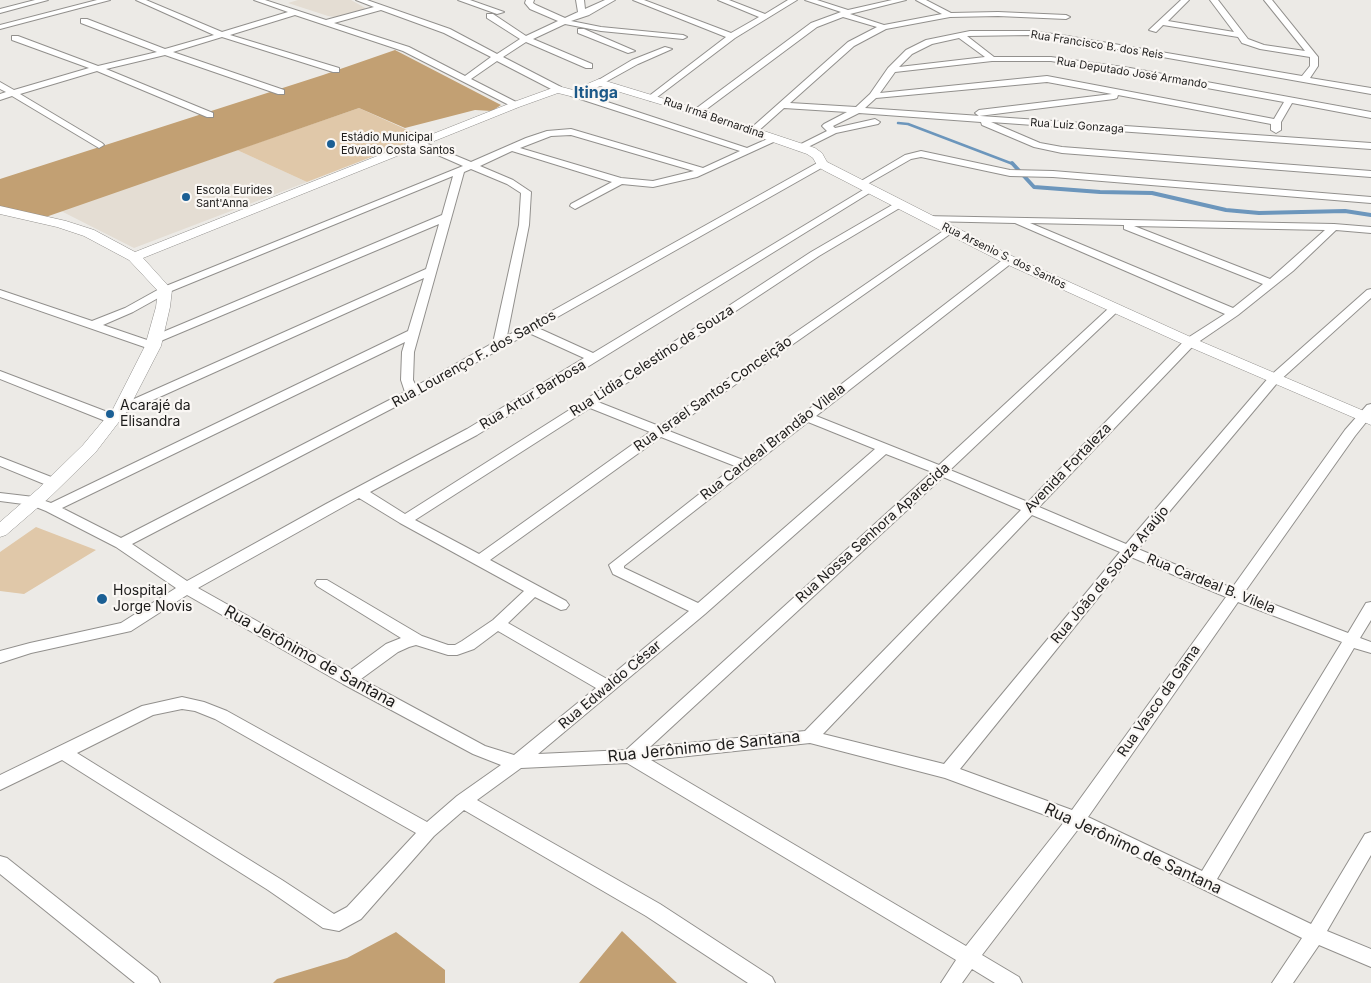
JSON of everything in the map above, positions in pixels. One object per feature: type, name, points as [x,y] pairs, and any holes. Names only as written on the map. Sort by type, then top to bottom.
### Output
[{"type":"main road","name":"Rua Irmã Bernardina","points":[[599,82],[697,112],[815,153],[822,164]]},
{"type":"main road","points":[[134,257],[515,105],[558,90],[574,94],[599,82]]},
{"type":"main road","name":"Rua Arsenio S. dos Santos","points":[[822,164],[1009,260],[1190,342]]},
{"type":"main road","points":[[0,210],[76,228],[134,257],[165,290],[154,343],[117,414],[89,449],[0,531]]},
{"type":"main road","points":[[1190,342],[1274,379],[1368,415]]},
{"type":"street","points":[[0,11],[44,0]]},
{"type":"street","points":[[0,27],[106,0]]},
{"type":"street","points":[[140,0],[222,35],[336,70]]},
{"type":"street","points":[[258,0],[406,49],[515,105]]},
{"type":"street","points":[[360,0],[440,28],[558,90]]},
{"type":"street","points":[[462,0],[500,12]]},
{"type":"street","points":[[530,0],[530,5],[569,23],[601,29],[683,37]]},
{"type":"street","points":[[580,0],[581,11],[586,13]]},
{"type":"street","points":[[466,79],[496,56],[526,39],[569,23],[611,0]]},
{"type":"street","points":[[637,0],[732,36]]},
{"type":"street","points":[[722,0],[764,16]]},
{"type":"street","points":[[652,98],[732,36],[793,0]]},
{"type":"street","points":[[809,0],[884,27]]},
{"type":"street","points":[[697,112],[800,34],[819,23],[845,13],[902,0]]},
{"type":"street","points":[[920,0],[950,15],[992,59]]},
{"type":"street","points":[[1153,30],[1185,0]]},
{"type":"street","points":[[1214,0],[1245,41],[1254,45],[1312,55]]},
{"type":"street","points":[[1268,0],[1312,55],[1315,63],[1304,80]]},
{"type":"street","points":[[328,22],[380,8]]},
{"type":"street","points":[[0,97],[74,74],[165,52],[297,12]]},
{"type":"street","points":[[753,131],[851,44],[884,27],[950,15],[998,14],[1066,17]]},
{"type":"street","points":[[490,16],[526,39],[589,66]]},
{"type":"street","points":[[84,21],[165,52],[281,92]]},
{"type":"street","points":[[1162,22],[1239,35]]},
{"type":"street","points":[[569,23],[576,29],[632,51]]},
{"type":"street","name":"Rua Francisco B. dos Reis","points":[[833,132],[827,126],[858,110],[873,96],[891,70],[905,55],[917,47],[964,30],[1030,33],[1061,37],[1255,82],[1304,80],[1371,91]]},
{"type":"street","points":[[15,38],[99,69],[210,115]]},
{"type":"street","points":[[599,82],[634,62],[668,49]]},
{"type":"street","name":"Rua Deputado José Armando","points":[[891,70],[992,59],[1068,61],[1255,82],[1289,100],[1371,114]]},
{"type":"street","points":[[1026,59],[1033,66]]},
{"type":"street","points":[[873,96],[1043,76],[1276,122]]},
{"type":"street","points":[[0,85],[99,145]]},
{"type":"street","points":[[574,94],[748,151]]},
{"type":"street","points":[[951,116],[1128,94]]},
{"type":"street","points":[[1276,140],[1276,122],[1287,107],[1289,100]]},
{"type":"street","name":"Rua Luiz Gonzaga","points":[[783,105],[1371,146]]},
{"type":"street","points":[[972,118],[1037,144],[1062,150],[1371,174]]},
{"type":"street","points":[[800,148],[833,132],[875,122]]},
{"type":"street","points":[[93,325],[129,310],[165,290],[550,133],[571,132],[704,171]]},
{"type":"street","points":[[511,148],[620,182],[653,184],[685,178],[704,171],[775,139]]},
{"type":"street","points":[[418,143],[523,188],[527,196],[524,225],[499,345]]},
{"type":"street","name":"Rua Artur Barbosa","points":[[0,657],[30,648],[121,629],[187,588],[472,432],[917,154],[979,168],[1022,173],[1371,200]]},
{"type":"street","name":"Rua Lourenço F. dos Santos","points":[[121,544],[412,393],[822,164]]},
{"type":"street","points":[[412,393],[407,380],[406,368],[412,334],[460,170]]},
{"type":"street","points":[[575,206],[620,182]]},
{"type":"street","name":"Rua Lidia Celestino de Souza","points":[[405,520],[815,254],[899,204]]},
{"type":"street","points":[[0,292],[93,325],[154,343],[447,217]]},
{"type":"street","points":[[927,218],[1334,226],[1371,230]]},
{"type":"street","points":[[1013,220],[1234,313]]},
{"type":"street","points":[[1118,223],[1271,283]]},
{"type":"street","name":"Avenida Fortaleza","points":[[810,737],[1190,342],[1234,313],[1289,269],[1334,226]]},
{"type":"street","name":"Rua Israel Santos Conceição","points":[[479,561],[659,432],[949,230]]},
{"type":"street","points":[[406,235],[425,235],[440,240]]},
{"type":"street","name":"Rua Cardeal Brandão Vilela","points":[[700,610],[618,571],[616,565],[1009,260]]},
{"type":"street","points":[[0,375],[117,414],[430,271]]},
{"type":"street","name":"Rua João de Souza Araújo","points":[[948,772],[1129,550],[1274,379],[1371,292]]},
{"type":"street","name":"Rua Nossa Senhora Aparecida","points":[[630,756],[1114,308]]},
{"type":"street","points":[[530,328],[593,358]]},
{"type":"street","points":[[51,508],[412,334]]},
{"type":"street","points":[[588,403],[743,465]]},
{"type":"street","name":"Rua Vasco da Gama","points":[[951,983],[1076,819],[1235,595],[1368,415]]},
{"type":"street","points":[[806,417],[941,470]]},
{"type":"street","name":"Rua Edwaldo César","points":[[64,753],[275,885],[330,922],[339,923],[354,913],[428,831],[463,801],[517,762],[700,610],[884,448]]},
{"type":"street","points":[[0,461],[54,483]]},
{"type":"street","name":"Rua Cardeal B. Vilela","points":[[941,470],[1235,595],[1371,648]]},
{"type":"street","points":[[360,492],[405,520],[561,605]]},
{"type":"street","points":[[0,497],[34,501],[51,508],[121,544],[187,588]]},
{"type":"street","points":[[322,583],[416,640],[448,650],[457,650],[468,645],[498,624],[534,590]]},
{"type":"street","name":"Rua Jerônimo de Santana","points":[[187,588],[349,680],[479,750],[517,762],[630,756],[810,737],[948,772],[1076,819],[1315,935],[1371,958]]},
{"type":"street","points":[[1205,882],[1371,608]]},
{"type":"street","points":[[498,624],[568,666],[608,687]]},
{"type":"street","points":[[349,680],[392,648],[405,642],[416,640]]},
{"type":"street","points":[[0,783],[148,710],[174,704],[198,706],[221,715],[428,831]]},
{"type":"street","points":[[630,756],[1012,983]]},
{"type":"street","points":[[463,801],[654,910],[765,983]]},
{"type":"street","points":[[1282,983],[1315,935],[1371,839]]},
{"type":"street","points":[[0,863],[150,983]]},
{"type":"shaded area","points":[[298,0],[351,0],[367,9],[335,17],[288,3]]},
{"type":"shaded area","points":[[395,50],[501,105],[492,111],[475,110],[405,128],[359,108],[40,219],[0,210],[0,179]]},
{"type":"shaded area","name":"Estádio Municipal Edvaldo Costa Santos","points":[[359,108],[423,137],[307,182],[237,150]]},
{"type":"shaded area","name":"Escola Eurides Sant'Anna","points":[[237,150],[307,182],[134,248],[61,211]]},
{"type":"shaded area","points":[[36,527],[96,550],[24,594],[0,591],[0,552]]},
{"type":"shaded area","points":[[622,931],[677,983],[579,983]]},
{"type":"shaded area","points":[[396,932],[445,970],[445,983],[273,983],[277,979],[347,958]]},
{"type":"waterway","points":[[898,123],[908,124],[1013,164]]},
{"type":"waterway","points":[[1013,164],[1034,187],[1100,192],[1152,193],[1226,210],[1259,213],[1345,211],[1371,215]]},
{"type":"place","name":"Estádio Municipal Edvaldo Costa Santos","points":[[331,144]]},
{"type":"place","name":"Escola Eurides Sant'Anna","points":[[186,197]]},
{"type":"place","name":"Acarajé da Elisandra","points":[[110,414]]},
{"type":"place","name":"Hospital Jorge Novis","points":[[102,599]]},
{"type":"district","name":"Itinga","points":[[596,93]]}]
